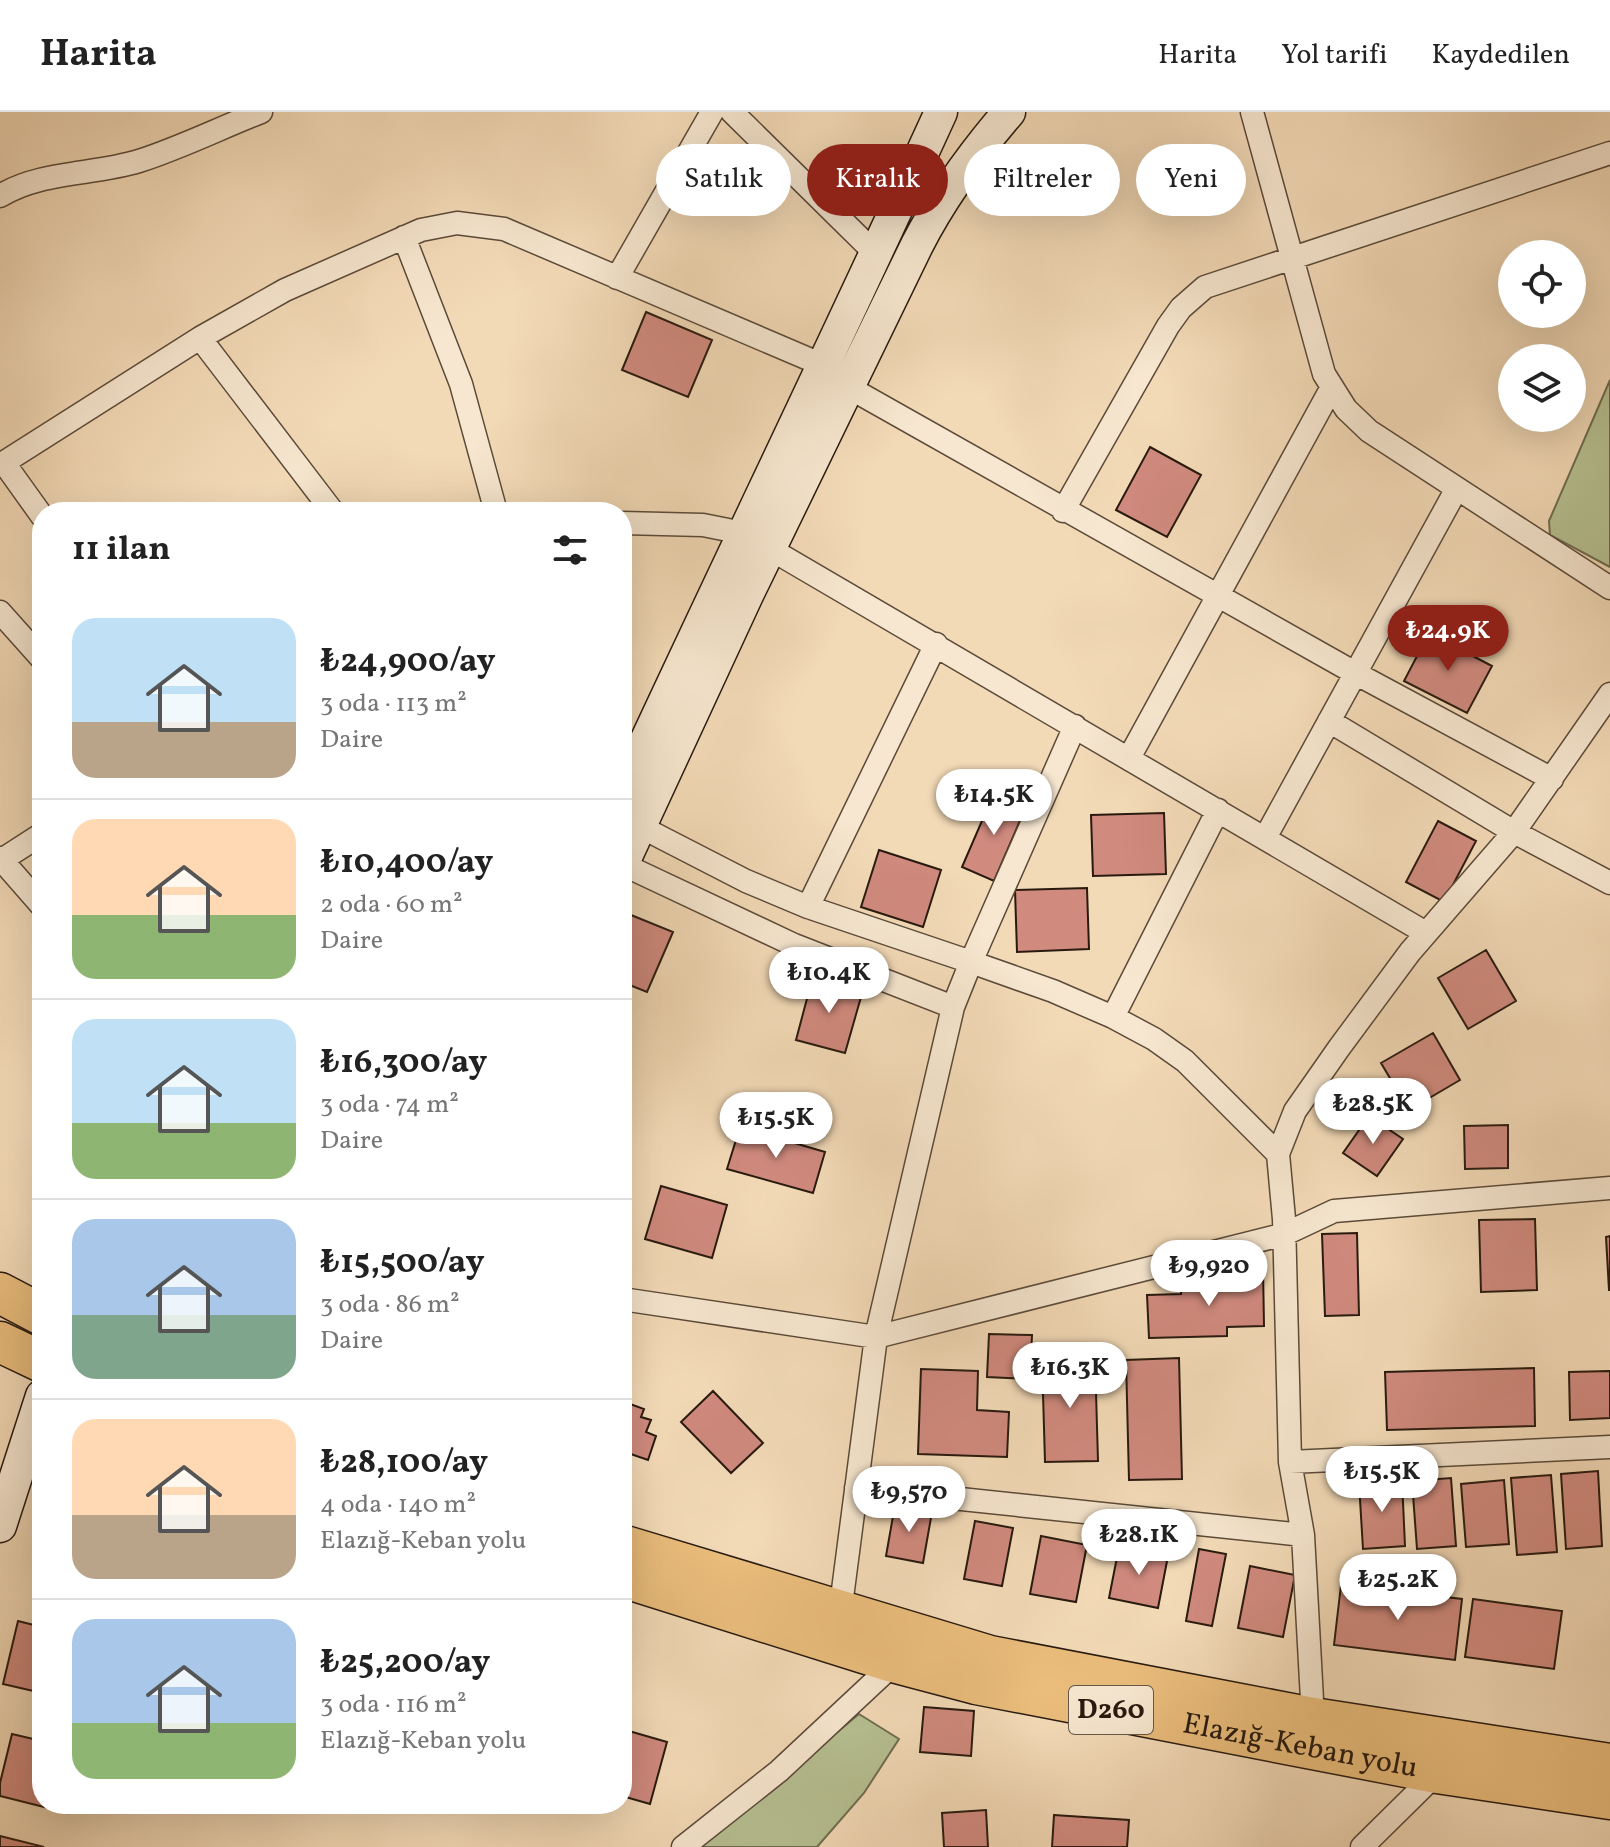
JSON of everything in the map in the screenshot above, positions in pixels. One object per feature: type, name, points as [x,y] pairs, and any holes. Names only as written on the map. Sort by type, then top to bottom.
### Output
[{"type":"highway","points":[[0,1293],[32,1310]]},
{"type":"highway","points":[[0,1342],[32,1357]]},
{"type":"highway","name":"Elazığ-Keban yolu","points":[[632,1548],[990,1656],[1313,1718],[1610,1764]]},
{"type":"highway","name":"Elazığ-Keban yolu","points":[[632,1580],[889,1661],[976,1684],[1437,1773],[1610,1799]]},
{"type":"main road","points":[[632,845],[747,595],[772,548],[837,377],[876,254],[941,112]]},
{"type":"main road","points":[[632,772],[743,533],[937,207],[964,166],[1009,112]]},
{"type":"main road","points":[[0,1526],[32,1453]]},
{"type":"street","points":[[0,196],[37,181],[105,170],[140,160],[261,112]]},
{"type":"street","points":[[617,278],[712,112]]},
{"type":"street","points":[[732,112],[876,254]]},
{"type":"street","points":[[1252,112],[1324,374],[1346,409],[1369,431],[1456,490],[1610,588]]},
{"type":"street","points":[[1063,511],[1151,354],[1181,308],[1205,287],[1610,153]]},
{"type":"street","points":[[32,503],[2,464],[200,338],[285,290],[404,237],[439,225],[488,226],[504,229],[837,377],[1063,511],[1552,779]]},
{"type":"street","points":[[404,237],[461,384],[493,502]]},
{"type":"street","points":[[200,338],[325,502]]},
{"type":"street","points":[[1129,758],[1332,387]]},
{"type":"street","points":[[1265,838],[1456,490]]},
{"type":"street","points":[[632,523],[703,525],[743,533],[1426,933]]},
{"type":"street","points":[[0,612],[32,648]]},
{"type":"street","points":[[808,907],[936,644]]},
{"type":"street","points":[[1313,1718],[1303,1535],[1290,1462],[1285,1234],[1278,1154],[1295,1111],[1347,1036],[1426,933],[1514,832],[1610,694]]},
{"type":"street","points":[[1329,721],[1514,832],[1610,883]]},
{"type":"street","points":[[840,1613],[876,1337],[953,1007],[1075,726]]},
{"type":"street","points":[[1113,1017],[1218,810]]},
{"type":"street","points":[[641,827],[746,881],[808,907],[1053,991],[1113,1017],[1154,1039],[1185,1061],[1278,1154]]},
{"type":"street","points":[[32,840],[1,859],[32,895]]},
{"type":"street","points":[[632,869],[794,945],[953,1007]]},
{"type":"street","points":[[632,1300],[876,1337],[1285,1234],[1334,1211],[1610,1188]]},
{"type":"street","points":[[1290,1462],[1610,1447]]},
{"type":"street","points":[[856,1488],[1303,1535]]},
{"type":"street","points":[[683,1847],[779,1771],[885,1672],[889,1661]]},
{"type":"street","points":[[1362,1847],[1437,1773]]},
{"type":"green space","points":[[1610,380],[1610,567],[1550,535],[1549,521]]},
{"type":"green space","points":[[859,1714],[899,1739],[864,1793],[817,1847],[699,1847]]},
{"type":"building","points":[[646,312],[712,340],[688,397],[622,370]]},
{"type":"building","points":[[1150,447],[1201,475],[1167,537],[1116,510]]},
{"type":"building","points":[[1429,633],[1492,666],[1467,713],[1404,681]]},
{"type":"building","points":[[994,793],[1026,807],[994,881],[962,867]]},
{"type":"building","points":[[1164,813],[1166,874],[1093,876],[1091,815]]},
{"type":"building","points":[[1438,821],[1476,841],[1444,902],[1406,882]]},
{"type":"building","points":[[879,850],[941,870],[923,927],[861,907]]},
{"type":"building","points":[[1087,888],[1089,949],[1017,952],[1015,890]]},
{"type":"building","points":[[632,915],[673,932],[647,992],[632,986]]},
{"type":"building","points":[[1486,950],[1516,1001],[1468,1029],[1438,978]]},
{"type":"building","points":[[813,976],[863,990],[845,1053],[796,1040]]},
{"type":"building","points":[[1433,1033],[1460,1080],[1409,1110],[1381,1063]]},
{"type":"building","points":[[1369,1116],[1403,1139],[1377,1176],[1343,1153]]},
{"type":"building","points":[[1508,1125],[1508,1168],[1465,1169],[1464,1126]]},
{"type":"building","points":[[740,1127],[825,1152],[813,1193],[727,1169]]},
{"type":"building","points":[[661,1186],[727,1205],[712,1258],[645,1239]]},
{"type":"building","points":[[1535,1219],[1537,1290],[1481,1292],[1479,1220]]},
{"type":"building","points":[[1357,1233],[1359,1315],[1325,1316],[1322,1234]]},
{"type":"building","points":[[1610,1236],[1610,1290],[1609,1290],[1606,1237]]},
{"type":"building","points":[[1263,1268],[1264,1326],[1227,1327],[1227,1336],[1149,1338],[1147,1295],[1181,1294],[1181,1287],[1219,1285],[1218,1277],[1244,1276],[1244,1269]]},
{"type":"building","points":[[989,1334],[1032,1335],[1030,1379],[987,1377]]},
{"type":"building","points":[[1095,1358],[1098,1461],[1045,1462],[1042,1360]]},
{"type":"building","points":[[1179,1358],[1182,1479],[1129,1480],[1126,1360]]},
{"type":"building","points":[[1534,1368],[1535,1426],[1387,1430],[1385,1372]]},
{"type":"building","points":[[921,1369],[978,1371],[977,1410],[1009,1412],[1007,1457],[918,1454]]},
{"type":"building","points":[[1610,1371],[1610,1418],[1570,1420],[1569,1372]]},
{"type":"building","points":[[713,1391],[763,1443],[731,1473],[681,1422]]},
{"type":"building","points":[[632,1405],[644,1409],[641,1417],[651,1420],[646,1432],[656,1436],[648,1460],[632,1454]]},
{"type":"building","points":[[1598,1471],[1602,1546],[1566,1549],[1561,1474]]},
{"type":"building","points":[[1551,1475],[1557,1552],[1517,1555],[1511,1478]]},
{"type":"building","points":[[1451,1478],[1456,1546],[1417,1549],[1412,1481]]},
{"type":"building","points":[[1402,1480],[1405,1546],[1363,1549],[1359,1483]]},
{"type":"building","points":[[1504,1480],[1509,1544],[1466,1547],[1461,1484]]},
{"type":"building","points":[[895,1505],[932,1512],[923,1563],[886,1556]]},
{"type":"building","points":[[975,1521],[1013,1528],[1002,1586],[964,1579]]},
{"type":"building","points":[[1041,1536],[1087,1545],[1076,1602],[1030,1594]]},
{"type":"building","points":[[1119,1547],[1168,1556],[1158,1608],[1109,1598]]},
{"type":"building","points":[[1199,1549],[1226,1554],[1212,1626],[1186,1621]]},
{"type":"building","points":[[1250,1566],[1295,1575],[1283,1637],[1238,1628]]},
{"type":"building","points":[[1341,1585],[1462,1599],[1455,1660],[1334,1645]]},
{"type":"building","points":[[1473,1599],[1562,1611],[1554,1669],[1465,1657]]},
{"type":"building","points":[[18,1621],[32,1624],[32,1691],[3,1684]]},
{"type":"building","points":[[924,1707],[974,1711],[971,1756],[920,1752]]},
{"type":"building","points":[[632,1732],[667,1742],[650,1804],[632,1799]]},
{"type":"building","points":[[12,1734],[32,1739],[32,1804],[0,1796],[0,1783]]},
{"type":"building","points":[[986,1810],[988,1847],[944,1847],[942,1813]]},
{"type":"building","points":[[1054,1815],[1129,1820],[1127,1847],[1052,1847]]},
{"type":"building","points":[[0,1836],[44,1847],[0,1847]]}]
